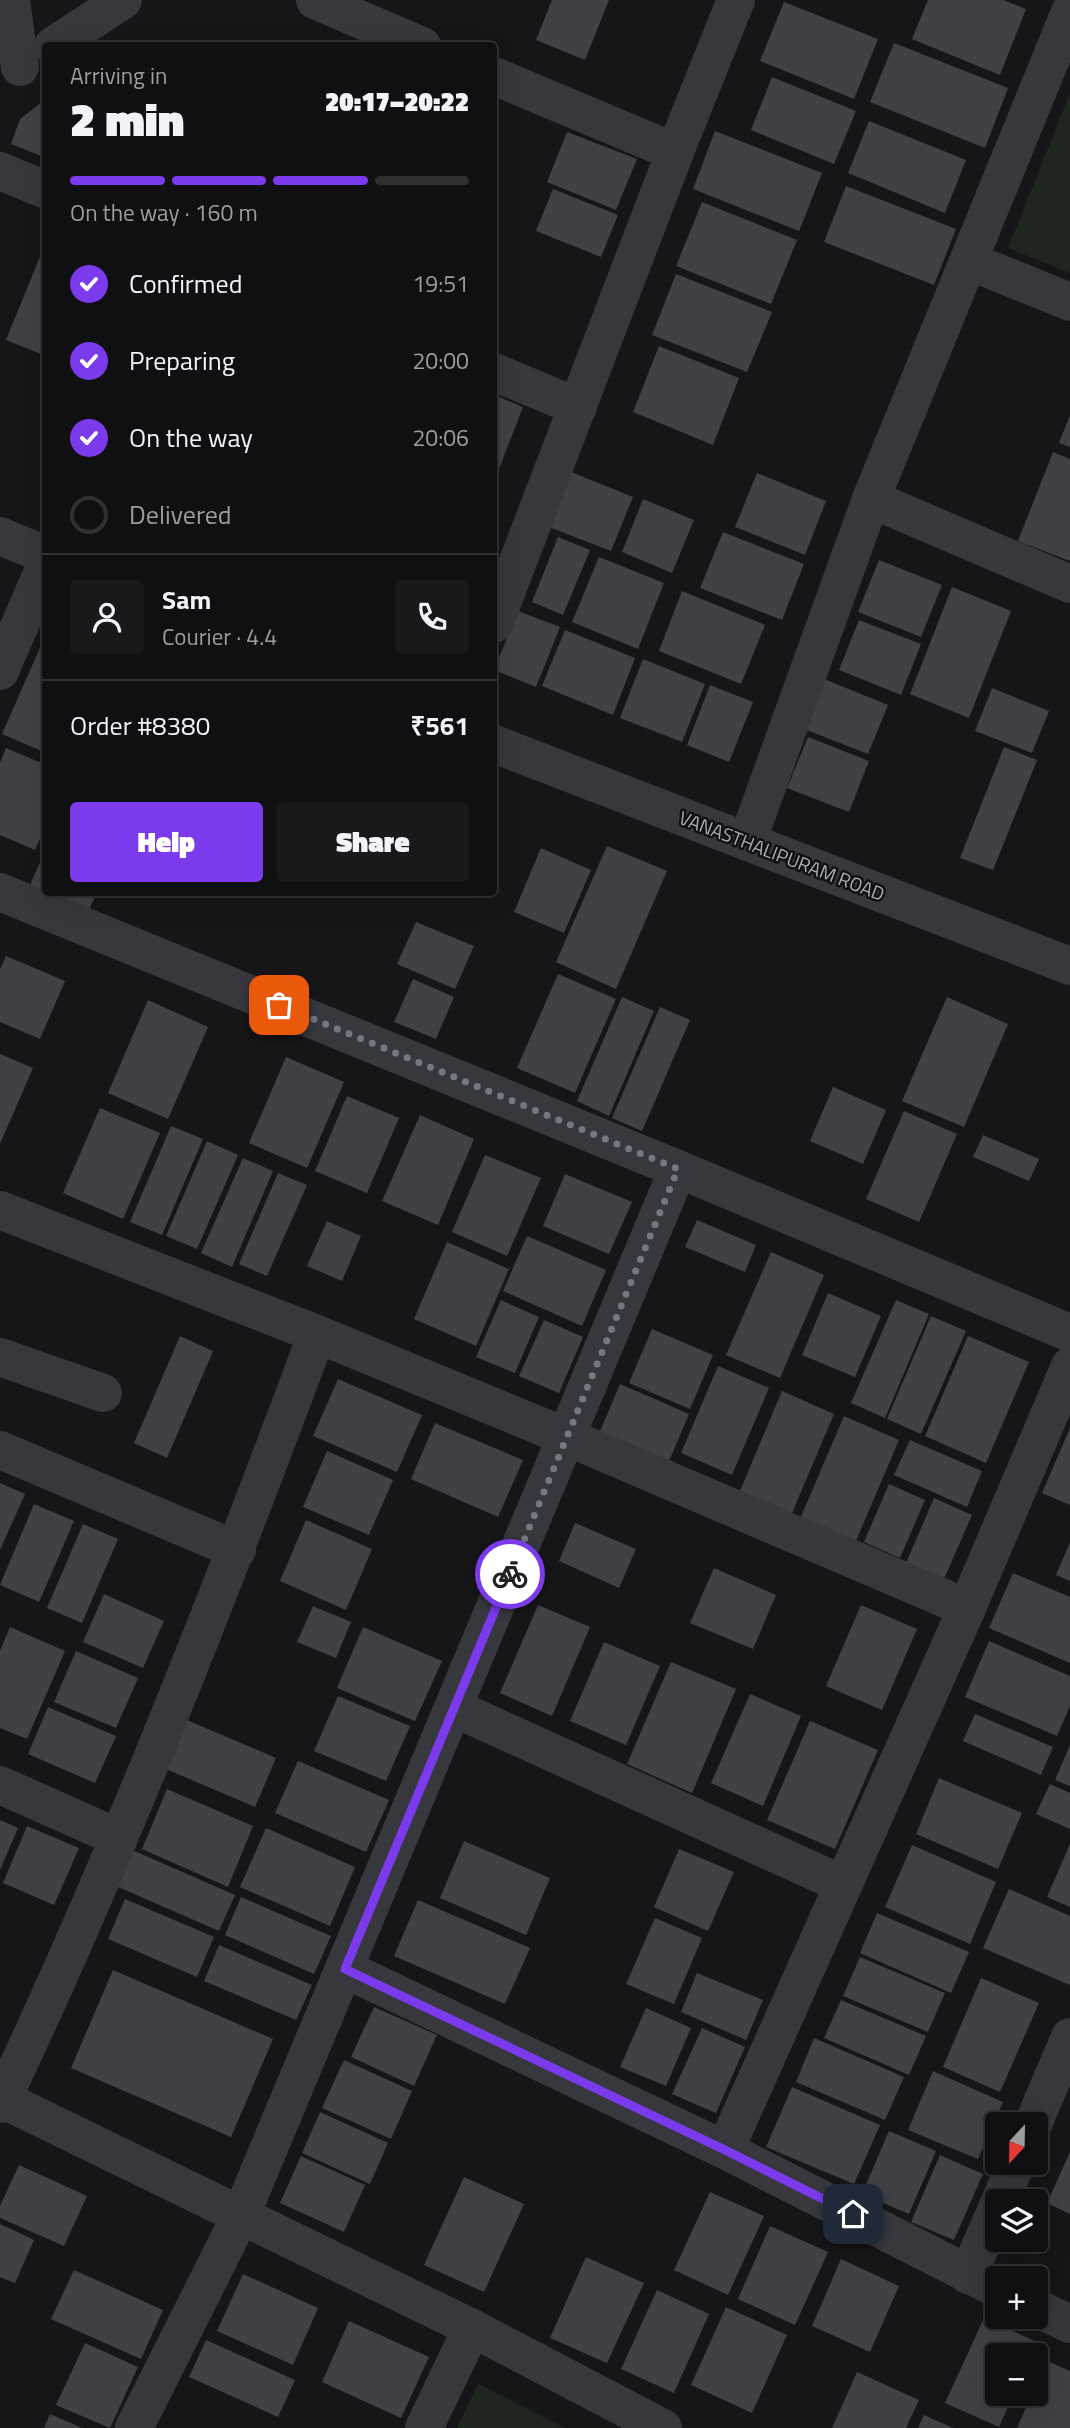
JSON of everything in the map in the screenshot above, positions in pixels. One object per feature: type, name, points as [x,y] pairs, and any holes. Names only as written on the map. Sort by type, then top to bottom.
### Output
[{"type":"street","points":[[11,0],[22,66]]},
{"type":"street","points":[[59,42],[123,0]]},
{"type":"street","points":[[315,0],[413,42]]},
{"type":"street","points":[[497,616],[736,0]]},
{"type":"street","points":[[747,842],[871,499],[1067,30]]},
{"type":"street","points":[[497,77],[675,152]]},
{"type":"street","points":[[0,171],[42,188]]},
{"type":"street","points":[[970,261],[1070,302]]},
{"type":"street","points":[[497,374],[578,407]]},
{"type":"street","points":[[871,499],[1070,584]]},
{"type":"street","points":[[0,536],[42,553]]},
{"type":"street","points":[[0,671],[42,573]]},
{"type":"street","name":"VANASTHALIPURAM ROAD","points":[[497,745],[1070,966]]},
{"type":"street","points":[[0,892],[678,1169],[1070,1333]]},
{"type":"street","points":[[134,2428],[241,2215],[678,1169]]},
{"type":"street","points":[[0,1210],[317,1334],[567,1437],[967,1608]]},
{"type":"street","points":[[317,1334],[237,1550],[119,1838],[1,2101],[472,2328],[663,2428]]},
{"type":"street","points":[[0,1357],[103,1393]]},
{"type":"street","points":[[725,2150],[967,1608],[1070,1366]]},
{"type":"street","points":[[0,1450],[237,1550]]},
{"type":"street","points":[[454,1708],[842,1884]]},
{"type":"street","points":[[0,1785],[119,1838]]},
{"type":"street","points":[[345,1969],[725,2150],[983,2282],[989,2252]]},
{"type":"street","points":[[1037,2112],[1070,2037]]},
{"type":"street","points":[[1048,2314],[1070,2324]]},
{"type":"street","points":[[424,2428],[472,2328]]},
{"type":"shaded area","points":[[1070,93],[1070,273],[1008,248]]},
{"type":"shaded area","points":[[478,2384],[565,2428],[457,2428]]},
{"type":"building","points":[[552,0],[609,0],[585,60],[536,40]]},
{"type":"building","points":[[928,0],[1003,0],[1026,9],[1000,75],[912,39]]},
{"type":"building","points":[[784,2],[878,39],[854,99],[760,61]]},
{"type":"building","points":[[894,43],[1008,88],[985,148],[870,102]]},
{"type":"building","points":[[772,77],[856,111],[834,164],[751,130]]},
{"type":"building","points":[[42,102],[42,156],[11,144],[20,119]]},
{"type":"building","points":[[869,121],[966,160],[945,213],[848,173]]},
{"type":"building","points":[[715,131],[822,173],[799,231],[693,189]]},
{"type":"building","points":[[567,132],[637,159],[616,210],[547,182]]},
{"type":"building","points":[[846,186],[956,229],[934,285],[824,242]]},
{"type":"building","points":[[553,189],[618,215],[601,257],[536,231]]},
{"type":"building","points":[[702,202],[797,240],[771,304],[676,266]]},
{"type":"building","points":[[42,252],[42,354],[6,340]]},
{"type":"building","points":[[676,274],[772,312],[747,372],[652,335]]},
{"type":"building","points":[[659,346],[739,378],[713,445],[633,412]]},
{"type":"building","points":[[497,396],[523,407],[499,469],[497,468]]},
{"type":"building","points":[[1070,415],[1070,447],[1059,443]]},
{"type":"building","points":[[1053,452],[1070,459],[1070,561],[1018,541]]},
{"type":"building","points":[[571,472],[633,497],[611,551],[549,527]]},
{"type":"building","points":[[757,473],[826,501],[805,555],[735,527]]},
{"type":"building","points":[[643,499],[694,520],[672,573],[622,552]]},
{"type":"building","points":[[723,532],[804,564],[782,620],[700,588]]},
{"type":"building","points":[[558,537],[590,550],[563,615],[532,602]]},
{"type":"building","points":[[599,557],[664,583],[638,649],[572,622]]},
{"type":"building","points":[[879,560],[942,585],[921,637],[858,612]]},
{"type":"building","points":[[952,587],[1011,611],[969,718],[910,694]]},
{"type":"building","points":[[682,591],[765,625],[741,684],[659,651]]},
{"type":"building","points":[[518,611],[560,627],[536,687],[497,671],[497,663]]},
{"type":"building","points":[[859,620],[921,644],[901,695],[839,670]]},
{"type":"building","points":[[565,630],[635,658],[613,715],[542,686]]},
{"type":"building","points":[[42,643],[42,751],[2,734]]},
{"type":"building","points":[[643,659],[705,684],[682,742],[620,718]]},
{"type":"building","points":[[824,679],[888,705],[868,754],[804,729]]},
{"type":"building","points":[[710,685],[753,702],[729,762],[687,745]]},
{"type":"building","points":[[992,688],[1049,711],[1032,753],[975,731]]},
{"type":"building","points":[[808,737],[869,761],[849,812],[787,788]]},
{"type":"building","points":[[1004,747],[1037,760],[993,870],[960,858]]},
{"type":"building","points":[[6,748],[42,763],[42,835],[35,850],[0,835],[0,763]]},
{"type":"building","points":[[607,846],[667,871],[616,989],[556,962]]},
{"type":"building","points":[[541,848],[591,870],[564,933],[514,912]]},
{"type":"building","points":[[42,858],[42,890],[30,885]]},
{"type":"building","points":[[57,896],[95,896],[89,910]]},
{"type":"building","points":[[416,922],[474,946],[455,989],[397,964]]},
{"type":"building","points":[[6,956],[65,981],[40,1039],[0,1022],[0,969]]},
{"type":"building","points":[[558,974],[616,999],[575,1093],[517,1068]]},
{"type":"building","points":[[413,979],[454,997],[436,1039],[394,1022]]},
{"type":"building","points":[[622,997],[654,1011],[609,1116],[577,1101]]},
{"type":"building","points":[[947,997],[1008,1024],[964,1127],[902,1101]]},
{"type":"building","points":[[148,1000],[208,1027],[168,1119],[108,1093]]},
{"type":"building","points":[[660,1007],[690,1020],[642,1131],[612,1118]]},
{"type":"building","points":[[0,1054],[33,1068],[0,1144]]},
{"type":"building","points":[[286,1057],[344,1082],[307,1168],[249,1143]]},
{"type":"building","points":[[833,1087],[886,1110],[863,1164],[810,1141]]},
{"type":"building","points":[[347,1096],[399,1118],[367,1193],[315,1171]]},
{"type":"building","points":[[100,1108],[160,1133],[123,1219],[63,1193]]},
{"type":"building","points":[[904,1111],[957,1134],[919,1222],[866,1199]]},
{"type":"building","points":[[420,1115],[474,1139],[438,1225],[382,1201]]},
{"type":"building","points":[[171,1126],[203,1139],[162,1235],[130,1222]]},
{"type":"building","points":[[983,1135],[1039,1159],[1029,1181],[973,1157]]},
{"type":"building","points":[[207,1141],[238,1155],[197,1249],[166,1236]]},
{"type":"building","points":[[485,1155],[541,1178],[507,1256],[452,1232]]},
{"type":"building","points":[[243,1158],[273,1171],[232,1267],[201,1253]]},
{"type":"building","points":[[278,1173],[307,1185],[267,1276],[239,1264]]},
{"type":"building","points":[[565,1174],[632,1202],[609,1254],[543,1226]]},
{"type":"building","points":[[697,1220],[756,1245],[745,1272],[685,1247]]},
{"type":"building","points":[[327,1221],[361,1236],[342,1281],[307,1266]]},
{"type":"building","points":[[527,1236],[606,1270],[582,1326],[503,1291]]},
{"type":"building","points":[[447,1242],[509,1269],[476,1346],[414,1319]]},
{"type":"building","points":[[771,1252],[824,1275],[780,1378],[726,1355]]},
{"type":"building","points":[[828,1293],[881,1316],[855,1377],[802,1355]]},
{"type":"building","points":[[501,1300],[539,1317],[515,1373],[476,1357]]},
{"type":"building","points":[[896,1300],[929,1314],[885,1418],[851,1403]]},
{"type":"building","points":[[931,1316],[966,1331],[921,1434],[887,1419]]},
{"type":"building","points":[[544,1320],[583,1337],[559,1393],[519,1376]]},
{"type":"building","points":[[652,1329],[713,1355],[690,1409],[629,1383]]},
{"type":"building","points":[[180,1336],[213,1351],[167,1458],[134,1443]]},
{"type":"building","points":[[968,1336],[1029,1362],[986,1463],[925,1436]]},
{"type":"building","points":[[718,1366],[769,1388],[732,1475],[681,1453]]},
{"type":"building","points":[[338,1379],[422,1415],[397,1472],[313,1436]]},
{"type":"building","points":[[620,1384],[689,1414],[667,1466],[598,1436]]},
{"type":"building","points":[[782,1391],[834,1414],[792,1513],[740,1491]]},
{"type":"building","points":[[844,1416],[899,1440],[855,1543],[800,1519]]},
{"type":"building","points":[[435,1423],[523,1460],[498,1517],[411,1479]]},
{"type":"building","points":[[1070,1428],[1070,1505],[1042,1493]]},
{"type":"building","points":[[910,1440],[982,1471],[967,1507],[894,1475]]},
{"type":"building","points":[[327,1451],[393,1480],[369,1535],[303,1507]]},
{"type":"building","points":[[0,1483],[25,1494],[0,1550]]},
{"type":"building","points":[[889,1484],[925,1500],[900,1558],[864,1542]]},
{"type":"building","points":[[934,1498],[972,1515],[944,1579],[906,1563]]},
{"type":"building","points":[[34,1504],[74,1521],[39,1602],[0,1585]]},
{"type":"building","points":[[306,1520],[372,1549],[346,1610],[280,1581]]},
{"type":"building","points":[[575,1523],[636,1549],[619,1588],[559,1561]]},
{"type":"building","points":[[83,1524],[118,1539],[82,1623],[47,1608]]},
{"type":"building","points":[[1070,1542],[1070,1581],[1056,1575]]},
{"type":"building","points":[[714,1568],[776,1595],[753,1649],[690,1623]]},
{"type":"building","points":[[1013,1573],[1070,1597],[1070,1663],[989,1628]]},
{"type":"building","points":[[104,1594],[164,1621],[143,1668],[83,1642]]},
{"type":"building","points":[[538,1605],[590,1627],[552,1716],[500,1693]]},
{"type":"building","points":[[861,1605],[917,1629],[882,1710],[826,1686]]},
{"type":"building","points":[[313,1606],[351,1622],[336,1658],[297,1642]]},
{"type":"building","points":[[10,1627],[65,1651],[27,1739],[0,1728],[0,1651]]},
{"type":"building","points":[[363,1627],[442,1661],[415,1721],[337,1688]]},
{"type":"building","points":[[989,1641],[1070,1676],[1070,1706],[1057,1736],[965,1697]]},
{"type":"building","points":[[604,1642],[660,1666],[626,1745],[570,1721]]},
{"type":"building","points":[[76,1651],[138,1678],[116,1728],[54,1702]]},
{"type":"building","points":[[671,1662],[736,1689],[692,1793],[627,1764]]},
{"type":"building","points":[[750,1694],[801,1716],[763,1806],[711,1783]]},
{"type":"building","points":[[338,1696],[410,1726],[386,1781],[314,1751]]},
{"type":"building","points":[[48,1707],[116,1736],[95,1783],[28,1754]]},
{"type":"building","points":[[975,1714],[1053,1747],[1041,1775],[963,1741]]},
{"type":"building","points":[[187,1720],[276,1758],[255,1807],[166,1769]]},
{"type":"building","points":[[810,1721],[878,1750],[835,1849],[767,1820]]},
{"type":"building","points":[[1070,1745],[1070,1786],[1055,1780]]},
{"type":"building","points":[[298,1761],[389,1800],[366,1852],[275,1813]]},
{"type":"building","points":[[939,1778],[1022,1813],[998,1869],[916,1834]]},
{"type":"building","points":[[1050,1784],[1070,1793],[1070,1829],[1036,1814]]},
{"type":"building","points":[[167,1789],[253,1826],[228,1887],[142,1849]]},
{"type":"building","points":[[0,1820],[18,1828],[0,1870]]},
{"type":"building","points":[[27,1826],[79,1848],[54,1905],[3,1883]]},
{"type":"building","points":[[266,1828],[355,1867],[330,1926],[240,1887]]},
{"type":"building","points":[[464,1841],[550,1878],[526,1935],[440,1898]]},
{"type":"building","points":[[1070,1844],[1070,1907],[1047,1897]]},
{"type":"building","points":[[912,1845],[996,1882],[970,1944],[885,1907]]},
{"type":"building","points":[[679,1849],[734,1872],[708,1931],[654,1907]]},
{"type":"building","points":[[132,1850],[235,1895],[219,1931],[116,1886]]},
{"type":"building","points":[[1009,1889],[1070,1916],[1070,1985],[983,1948]]},
{"type":"building","points":[[241,1897],[331,1936],[314,1974],[225,1935]]},
{"type":"building","points":[[125,1899],[214,1937],[197,1977],[108,1939]]},
{"type":"building","points":[[418,1900],[530,1948],[505,2004],[394,1956]]},
{"type":"building","points":[[877,1913],[969,1952],[951,1993],[860,1953]]},
{"type":"building","points":[[655,1918],[702,1938],[674,2004],[626,1984]]},
{"type":"building","points":[[219,1945],[312,1985],[296,2020],[204,1981]]},
{"type":"building","points":[[860,1957],[945,1993],[928,2032],[843,1996]]},
{"type":"building","points":[[113,1970],[273,2039],[231,2137],[71,2068]]},
{"type":"building","points":[[697,1973],[763,2000],[746,2040],[681,2012]]},
{"type":"building","points":[[981,1978],[1039,2003],[1000,2092],[943,2067]]},
{"type":"building","points":[[841,2000],[926,2036],[909,2075],[824,2038]]},
{"type":"building","points":[[374,2007],[437,2035],[414,2086],[351,2057]]},
{"type":"building","points":[[646,2008],[691,2028],[666,2086],[620,2067]]},
{"type":"building","points":[[702,2028],[745,2047],[716,2113],[672,2094]]},
{"type":"building","points":[[814,2038],[904,2077],[885,2120],[796,2082]]},
{"type":"building","points":[[344,2060],[412,2091],[391,2139],[322,2108]]},
{"type":"building","points":[[933,2071],[1003,2102],[999,2112],[985,2112],[985,2143],[978,2159],[908,2130]]},
{"type":"building","points":[[792,2087],[880,2125],[854,2184],[766,2147]]},
{"type":"building","points":[[320,2112],[388,2143],[370,2184],[302,2153]]},
{"type":"building","points":[[889,2131],[936,2151],[909,2214],[862,2194]]},
{"type":"building","points":[[1070,2152],[1070,2214],[1048,2203]]},
{"type":"building","points":[[940,2155],[983,2174],[954,2240],[911,2222]]},
{"type":"building","points":[[301,2156],[365,2185],[344,2232],[280,2203]]},
{"type":"building","points":[[19,2165],[87,2196],[64,2246],[0,2218],[0,2206]]},
{"type":"building","points":[[464,2177],[524,2204],[484,2292],[424,2265]]},
{"type":"building","points":[[710,2192],[764,2216],[728,2295],[674,2270]]},
{"type":"building","points":[[0,2224],[34,2240],[15,2283],[0,2277]]},
{"type":"building","points":[[770,2226],[828,2252],[795,2325],[738,2299]]},
{"type":"building","points":[[586,2257],[644,2283],[607,2363],[550,2338]]},
{"type":"building","points":[[841,2259],[899,2286],[870,2352],[812,2326]]},
{"type":"building","points":[[74,2270],[163,2310],[141,2359],[51,2319]]},
{"type":"building","points":[[243,2274],[318,2308],[293,2365],[217,2331]]},
{"type":"building","points":[[657,2290],[709,2314],[674,2393],[621,2369]]},
{"type":"building","points":[[726,2307],[787,2335],[752,2413],[691,2385]]},
{"type":"building","points":[[984,2318],[985,2329],[1008,2329],[1037,2342],[985,2343],[985,2406],[1009,2406],[999,2427],[945,2403]]},
{"type":"building","points":[[349,2321],[429,2357],[401,2418],[322,2382]]},
{"type":"building","points":[[206,2340],[295,2380],[278,2417],[189,2377]]},
{"type":"building","points":[[85,2343],[138,2367],[110,2428],[56,2405]]},
{"type":"building","points":[[1048,2361],[1070,2371],[1070,2428],[1017,2428],[1027,2406],[1048,2406]]},
{"type":"building","points":[[857,2372],[919,2400],[906,2428],[832,2428]]},
{"type":"building","points":[[50,2414],[82,2428],[44,2428]]},
{"type":"building","points":[[924,2415],[953,2428],[918,2428]]},
{"type":"way so far","points":[[279,1005],[678,1169],[510,1574]]},
{"type":"route","points":[[510,1574],[345,1969],[853,2214]]}]
